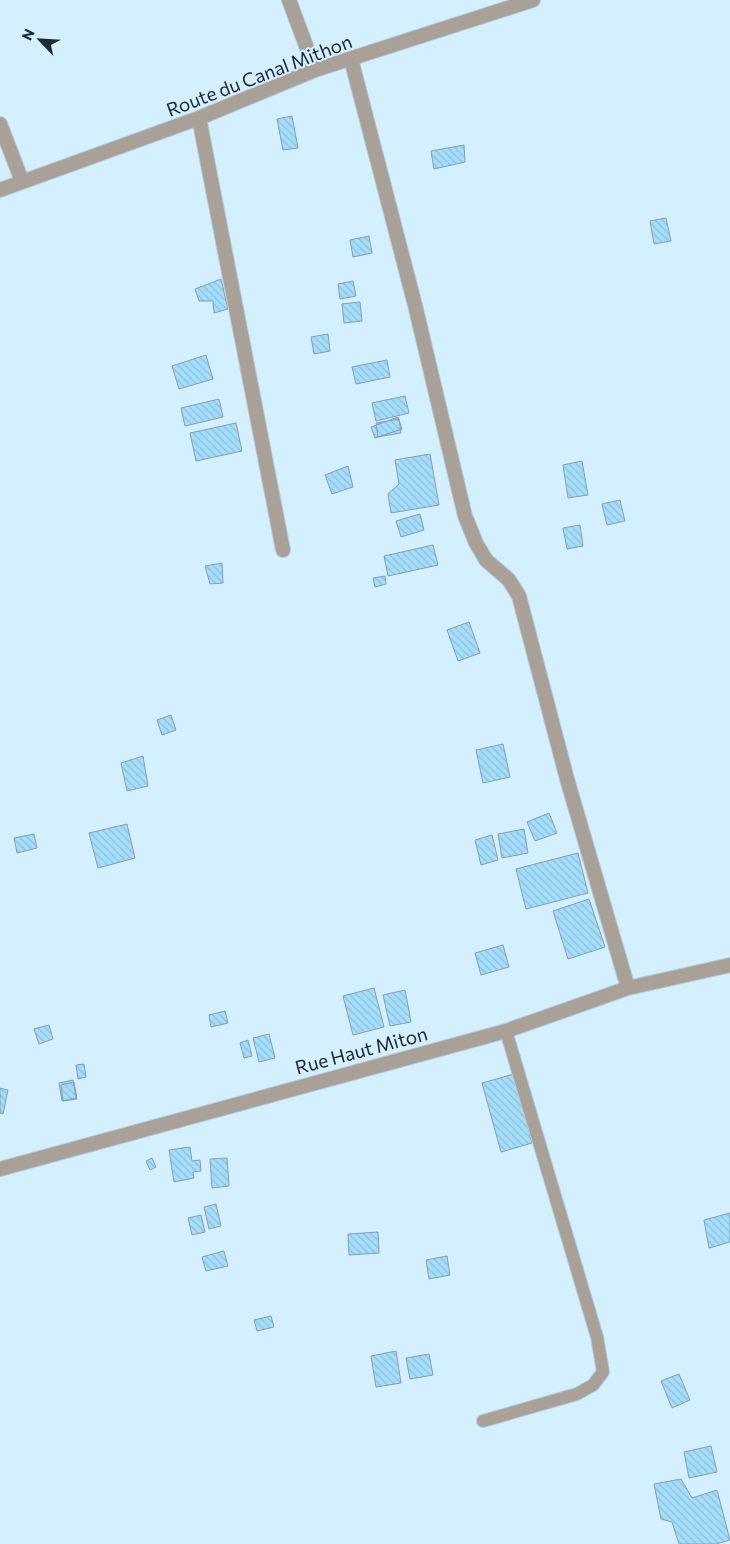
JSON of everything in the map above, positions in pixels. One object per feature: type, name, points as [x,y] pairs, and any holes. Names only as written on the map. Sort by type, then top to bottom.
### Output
[{"type":"street","points":[[289,0],[315,70]]},
{"type":"street","name":"Route du Canal Mithon","points":[[0,190],[199,118],[315,70],[351,59],[492,6],[534,0]]},
{"type":"street","points":[[351,59],[415,305],[465,516],[476,543],[486,560],[508,580],[519,596],[567,779],[628,988]]},
{"type":"street","points":[[199,118],[283,550]]},
{"type":"street","points":[[0,124],[22,181]]},
{"type":"street","name":"Rue Haut Miton","points":[[0,1169],[506,1031],[628,988],[730,965]]},
{"type":"lane","points":[[483,1421],[577,1394],[593,1385],[602,1372],[598,1338],[506,1031]]},
{"type":"building","points":[[292,116],[298,148],[283,150],[277,119]]},
{"type":"building","points":[[464,145],[465,162],[434,169],[431,151]]},
{"type":"building","points":[[666,218],[671,241],[654,244],[650,221]]},
{"type":"building","points":[[369,236],[372,253],[353,257],[350,240]]},
{"type":"building","points":[[221,279],[228,309],[214,313],[213,301],[199,301],[195,289]]},
{"type":"building","points":[[353,281],[356,296],[340,299],[338,284]]},
{"type":"building","points":[[360,302],[362,321],[344,323],[342,304]]},
{"type":"building","points":[[328,334],[330,351],[314,354],[311,337]]},
{"type":"building","points":[[206,355],[213,379],[179,389],[172,366]]},
{"type":"building","points":[[387,360],[390,377],[356,384],[352,367]]},
{"type":"building","points":[[405,396],[409,413],[376,421],[372,403]]},
{"type":"building","points":[[219,399],[223,417],[185,426],[181,408]]},
{"type":"building","points":[[398,417],[402,429],[375,438],[371,427]]},
{"type":"building","points":[[399,419],[401,433],[378,437],[376,423]]},
{"type":"building","points":[[236,423],[242,451],[196,461],[190,433]]},
{"type":"building","points":[[430,454],[439,505],[391,513],[388,494],[399,484],[395,460]]},
{"type":"building","points":[[582,461],[588,495],[568,498],[563,465]]},
{"type":"building","points":[[348,466],[353,487],[332,494],[325,475]]},
{"type":"building","points":[[620,500],[625,521],[607,525],[602,504]]},
{"type":"building","points":[[420,514],[424,530],[401,537],[396,521]]},
{"type":"building","points":[[580,525],[583,546],[567,549],[563,528]]},
{"type":"building","points":[[433,545],[438,565],[388,576],[384,556]]},
{"type":"building","points":[[222,563],[223,583],[210,584],[205,566]]},
{"type":"building","points":[[385,576],[386,584],[375,587],[373,578]]},
{"type":"building","points":[[469,622],[480,653],[458,661],[447,630]]},
{"type":"building","points":[[171,715],[176,730],[162,735],[157,720]]},
{"type":"building","points":[[503,744],[510,777],[483,783],[476,750]]},
{"type":"building","points":[[143,756],[148,786],[127,791],[121,763]]},
{"type":"building","points":[[549,813],[557,833],[535,841],[527,822]]},
{"type":"building","points":[[127,824],[135,858],[98,868],[89,833]]},
{"type":"building","points":[[524,829],[528,853],[502,858],[498,834]]},
{"type":"building","points":[[34,834],[37,848],[17,853],[14,838]]},
{"type":"building","points":[[492,835],[498,860],[481,865],[475,840]]},
{"type":"building","points":[[578,853],[588,893],[526,909],[516,869]]},
{"type":"building","points":[[589,899],[605,947],[568,959],[553,911]]},
{"type":"building","points":[[503,945],[509,967],[481,975],[475,953]]},
{"type":"building","points":[[374,988],[384,1027],[353,1035],[343,996]]},
{"type":"building","points":[[405,990],[411,1022],[390,1026],[383,995]]},
{"type":"building","points":[[225,1011],[228,1023],[211,1027],[209,1015]]},
{"type":"building","points":[[49,1025],[53,1039],[39,1044],[34,1029]]},
{"type":"building","points":[[269,1034],[275,1058],[259,1062],[253,1038]]},
{"type":"building","points":[[248,1040],[252,1056],[244,1058],[240,1043]]},
{"type":"building","points":[[84,1064],[86,1077],[78,1079],[76,1065]]},
{"type":"building","points":[[514,1074],[532,1143],[501,1152],[482,1083]]},
{"type":"building","points":[[73,1080],[76,1098],[62,1101],[59,1083]]},
{"type":"building","points":[[74,1082],[77,1099],[63,1101],[61,1085]]},
{"type":"building","points":[[0,1088],[8,1090],[3,1114],[0,1113]]},
{"type":"building","points":[[190,1147],[192,1161],[200,1160],[201,1171],[193,1172],[194,1178],[174,1182],[169,1150]]},
{"type":"building","points":[[152,1158],[156,1167],[150,1170],[146,1161]]},
{"type":"building","points":[[227,1158],[229,1186],[212,1188],[210,1159]]},
{"type":"building","points":[[216,1204],[221,1226],[209,1229],[204,1207]]},
{"type":"building","points":[[730,1213],[730,1242],[709,1248],[704,1220]]},
{"type":"building","points":[[201,1215],[205,1232],[192,1235],[188,1218]]},
{"type":"building","points":[[378,1232],[379,1253],[349,1255],[348,1234]]},
{"type":"building","points":[[224,1251],[228,1266],[206,1271],[202,1257]]},
{"type":"building","points":[[447,1256],[450,1275],[429,1279],[426,1260]]},
{"type":"building","points":[[271,1316],[274,1327],[257,1331],[254,1320]]},
{"type":"building","points":[[396,1351],[401,1383],[376,1387],[371,1356]]},
{"type":"building","points":[[429,1354],[433,1375],[410,1379],[406,1358]]},
{"type":"building","points":[[679,1374],[690,1400],[672,1408],[661,1381]]},
{"type":"building","points":[[711,1446],[717,1472],[689,1478],[684,1452]]},
{"type":"building","points":[[681,1479],[692,1498],[717,1490],[730,1540],[716,1544],[679,1544],[672,1522],[661,1519],[654,1484]]}]
